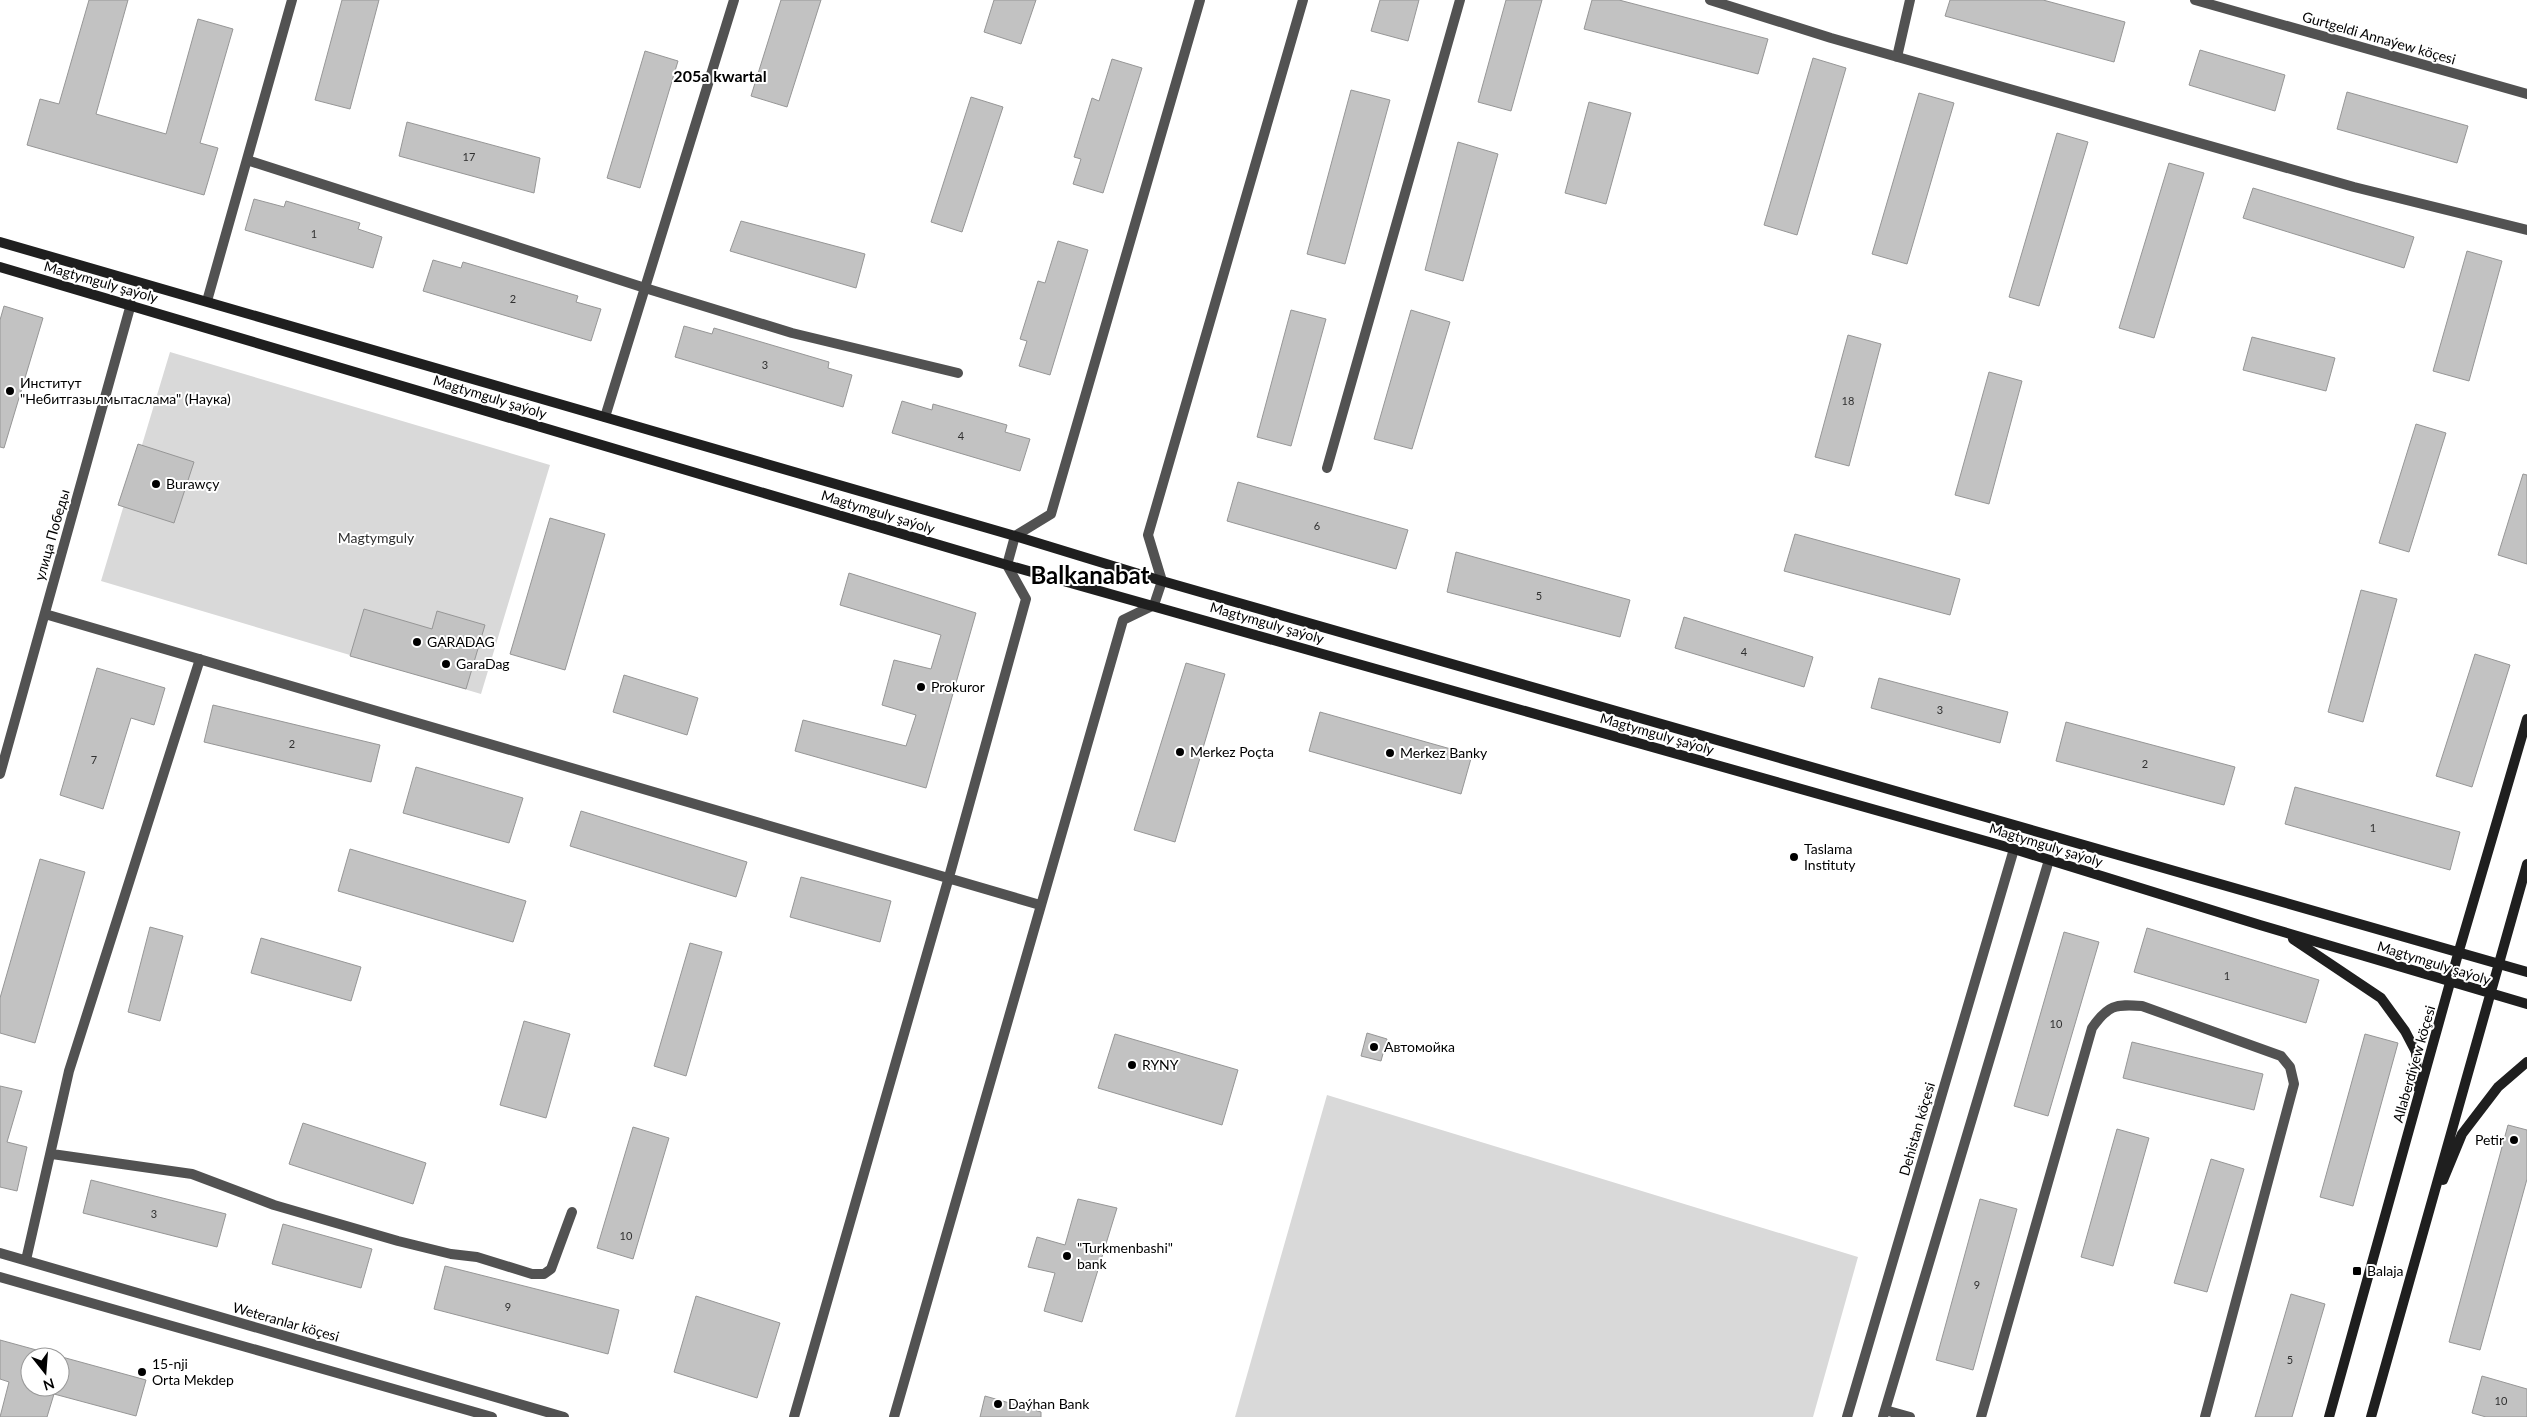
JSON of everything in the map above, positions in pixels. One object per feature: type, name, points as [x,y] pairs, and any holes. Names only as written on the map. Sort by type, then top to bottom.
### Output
[{"type":"street","points":[[207,301],[292,0]]},
{"type":"street","points":[[605,417],[734,0]]},
{"type":"street","points":[[794,1417],[949,877],[1026,599],[1007,565],[1015,536],[1051,514],[1200,0]]},
{"type":"street","points":[[894,1417],[1123,620],[1154,605],[1162,581],[1148,536],[1303,0]]},
{"type":"street","points":[[1327,468],[1460,0]]},
{"type":"street","points":[[1710,0],[1897,57],[2354,187],[2527,230]]},
{"type":"street","points":[[1897,57],[1910,0]]},
{"type":"street","name":"Gurtgeldi Annaýew köçesi","points":[[2195,0],[2527,94]]},
{"type":"street","points":[[247,160],[645,288],[792,332],[958,373]]},
{"type":"street","name":"Magtymguly şaýoly","points":[[0,242],[1015,536],[1162,581],[2458,954],[2527,972]]},
{"type":"street","name":"Magtymguly şaýoly","points":[[0,267],[1007,565],[2014,849],[2451,983],[2527,1004]]},
{"type":"street","name":"улица Победы","points":[[0,774],[130,304]]},
{"type":"street","points":[[44,614],[1040,905]]},
{"type":"street","points":[[26,1260],[52,1154],[69,1071],[200,659]]},
{"type":"street","name":"Allaberdiýew köçesi","points":[[2329,1417],[2458,954],[2527,719]]},
{"type":"street","name":"Dehistan köçesi","points":[[1847,1417],[2014,849]]},
{"type":"street","points":[[1910,1417],[1884,1414],[2049,860]]},
{"type":"street","points":[[2371,1417],[2527,864]]},
{"type":"street","points":[[2260,925],[2296,940],[2381,998],[2405,1031],[2416,1052],[2417,1101]]},
{"type":"street","points":[[1981,1417],[2092,1028],[2101,1015],[2117,1004],[2142,1006],[2282,1056],[2290,1067],[2294,1084],[2205,1417]]},
{"type":"street","points":[[2426,1220],[2462,1134],[2498,1087],[2527,1062]]},
{"type":"street","points":[[52,1154],[192,1174],[274,1205],[372,1234],[451,1254],[502,1264],[532,1274],[544,1274],[551,1268],[572,1212]]},
{"type":"street","name":"Weteranlar köçesi","points":[[0,1253],[564,1417]]},
{"type":"street","points":[[0,1277],[492,1417]]},
{"type":"green space","name":"Magtymguly","points":[[170,352],[550,465],[481,694],[101,581]]},
{"type":"green space","points":[[1327,1095],[1858,1257],[1813,1417],[1235,1417]]},
{"type":"building","points":[[89,0],[128,0],[96,114],[166,134],[198,19],[233,29],[200,143],[218,148],[204,195],[27,145],[40,99],[59,104]]},
{"type":"building","points":[[342,0],[379,0],[350,109],[315,100]]},
{"type":"building","points":[[781,0],[821,0],[787,107],[751,96]]},
{"type":"building","points":[[994,0],[1036,0],[1021,44],[984,32]]},
{"type":"building","points":[[1380,0],[1419,0],[1408,41],[1371,31]]},
{"type":"building","points":[[1506,0],[1542,0],[1511,111],[1478,102]]},
{"type":"building","points":[[1592,0],[1619,0],[1768,39],[1758,74],[1584,29]]},
{"type":"building","points":[[1950,0],[2043,0],[2125,22],[2114,62],[1945,16]]},
{"type":"building","points":[[2200,50],[2285,75],[2275,111],[2189,85]]},
{"type":"building","points":[[645,51],[678,61],[640,188],[607,178]]},
{"type":"building","points":[[1813,58],[1846,68],[1797,235],[1764,225]]},
{"type":"building","points":[[1112,59],[1142,68],[1103,193],[1073,184],[1081,159],[1074,157],[1092,98],[1099,101]]},
{"type":"building","points":[[1351,90],[1390,100],[1345,264],[1307,254]]},
{"type":"building","points":[[2347,92],[2468,126],[2457,163],[2337,129]]},
{"type":"building","points":[[1919,93],[1954,103],[1907,264],[1872,254]]},
{"type":"building","points":[[971,97],[1003,107],[962,232],[931,222]]},
{"type":"building","points":[[1589,102],[1631,113],[1606,204],[1565,193]]},
{"type":"building","points":[[407,122],[540,158],[534,193],[399,156]]},
{"type":"building","points":[[2057,133],[2088,142],[2039,306],[2009,297]]},
{"type":"building","points":[[1458,142],[1498,154],[1463,281],[1425,270]]},
{"type":"building","points":[[2169,163],[2204,173],[2154,338],[2119,328]]},
{"type":"building","points":[[2253,188],[2414,237],[2404,268],[2243,218]]},
{"type":"building","points":[[254,199],[284,207],[286,201],[360,223],[358,229],[382,237],[373,268],[245,230]]},
{"type":"building","points":[[741,221],[865,254],[856,288],[730,251]]},
{"type":"building","points":[[1058,241],[1088,250],[1050,375],[1019,366],[1027,341],[1020,339],[1038,281],[1045,283]]},
{"type":"building","points":[[2467,251],[2502,261],[2469,381],[2433,371]]},
{"type":"building","points":[[433,260],[461,268],[463,262],[578,296],[576,302],[601,309],[591,341],[423,291]]},
{"type":"building","name":"Институт \"Небитгазылмытаслама\" (Наука)","points":[[4,306],[43,318],[4,448],[0,447],[0,320]]},
{"type":"building","points":[[1291,310],[1326,319],[1291,446],[1257,437]]},
{"type":"building","points":[[1411,310],[1450,322],[1412,449],[1374,439]]},
{"type":"building","points":[[684,326],[712,334],[714,328],[829,362],[828,368],[852,375],[843,407],[675,357]]},
{"type":"building","points":[[1848,335],[1881,344],[1849,466],[1815,457]]},
{"type":"building","points":[[2252,337],[2335,358],[2326,391],[2243,370]]},
{"type":"building","points":[[1989,372],[2022,381],[1989,504],[1955,495]]},
{"type":"building","points":[[902,401],[932,410],[933,404],[1007,425],[1005,432],[1030,439],[1020,471],[892,433]]},
{"type":"building","points":[[2416,424],[2446,433],[2409,552],[2379,543]]},
{"type":"building","name":"Burawçy","points":[[138,444],[194,462],[174,523],[118,505]]},
{"type":"building","points":[[2523,474],[2527,475],[2527,564],[2498,555]]},
{"type":"building","points":[[1238,482],[1408,530],[1396,569],[1227,521]]},
{"type":"building","points":[[550,518],[605,534],[565,670],[510,654]]},
{"type":"building","points":[[1795,534],[1960,579],[1950,615],[1784,571]]},
{"type":"building","points":[[1456,552],[1630,600],[1620,637],[1447,592]]},
{"type":"building","name":"Prokuror","points":[[849,573],[976,613],[926,788],[795,751],[803,720],[906,746],[916,715],[882,705],[894,660],[931,669],[941,635],[840,605]]},
{"type":"building","points":[[2361,590],[2397,599],[2363,722],[2328,712]]},
{"type":"building","name":"GARADAG","points":[[364,609],[432,629],[437,611],[485,625],[466,689],[350,656]]},
{"type":"building","points":[[1684,617],[1813,657],[1804,687],[1675,648]]},
{"type":"building","points":[[2475,654],[2510,665],[2472,787],[2436,776]]},
{"type":"building","name":"Merkez Poçta","points":[[1186,663],[1225,674],[1175,842],[1134,830]]},
{"type":"building","points":[[97,668],[165,688],[154,725],[131,718],[103,809],[60,795]]},
{"type":"building","points":[[624,675],[698,698],[687,735],[613,712]]},
{"type":"building","points":[[1879,678],[2008,712],[2000,743],[1871,708]]},
{"type":"building","points":[[213,705],[380,745],[371,782],[204,742]]},
{"type":"building","name":"Merkez Banky","points":[[1320,712],[1472,755],[1461,794],[1309,751]]},
{"type":"building","points":[[2066,722],[2235,767],[2224,805],[2056,761]]},
{"type":"building","points":[[416,767],[523,798],[509,843],[403,813]]},
{"type":"building","points":[[2295,787],[2460,832],[2450,870],[2285,824]]},
{"type":"building","points":[[581,811],[747,862],[736,897],[570,846]]},
{"type":"building","points":[[350,849],[526,901],[513,942],[338,891]]},
{"type":"building","points":[[40,859],[85,872],[35,1043],[0,1033],[0,998]]},
{"type":"building","points":[[801,877],[891,901],[880,942],[790,917]]},
{"type":"building","points":[[150,927],[183,936],[160,1021],[128,1012]]},
{"type":"building","points":[[2147,928],[2319,980],[2306,1023],[2134,972]]},
{"type":"building","points":[[2064,932],[2099,942],[2048,1116],[2014,1106]]},
{"type":"building","points":[[261,938],[361,967],[351,1001],[251,973]]},
{"type":"building","points":[[690,943],[722,952],[686,1076],[654,1066]]},
{"type":"building","points":[[524,1021],[570,1034],[546,1118],[500,1105]]},
{"type":"building","name":"Автомойка","points":[[1367,1033],[1387,1039],[1381,1061],[1361,1056]]},
{"type":"building","points":[[1115,1034],[1238,1070],[1222,1125],[1098,1088]]},
{"type":"building","points":[[2365,1034],[2398,1043],[2353,1206],[2320,1197]]},
{"type":"building","points":[[2132,1042],[2263,1074],[2254,1110],[2123,1078]]},
{"type":"building","points":[[0,1086],[22,1091],[7,1142],[27,1147],[17,1191],[0,1187]]},
{"type":"building","points":[[303,1123],[426,1163],[413,1204],[289,1164]]},
{"type":"building","points":[[2508,1125],[2527,1130],[2527,1179],[2480,1350],[2449,1342]]},
{"type":"building","points":[[633,1127],[669,1138],[633,1259],[597,1248]]},
{"type":"building","points":[[2117,1129],[2149,1138],[2113,1266],[2081,1257]]},
{"type":"building","points":[[2211,1159],[2244,1169],[2207,1292],[2174,1283]]},
{"type":"building","points":[[91,1180],[226,1214],[217,1247],[83,1213]]},
{"type":"building","name":"\"Turkmenbashi\" bank","points":[[1078,1199],[1117,1208],[1082,1322],[1044,1311],[1055,1273],[1028,1267],[1037,1237],[1065,1245]]},
{"type":"building","points":[[1980,1199],[2017,1209],[1973,1370],[1936,1360]]},
{"type":"building","points":[[283,1224],[372,1249],[361,1288],[272,1264]]},
{"type":"building","points":[[445,1266],[619,1310],[608,1354],[434,1309]]},
{"type":"building","points":[[2291,1294],[2325,1304],[2292,1417],[2255,1417]]},
{"type":"building","points":[[696,1296],[780,1323],[757,1398],[674,1372]]},
{"type":"building","points":[[0,1340],[26,1347],[20,1347],[20,1397],[53,1397],[47,1417],[0,1417],[9,1382],[0,1379]]},
{"type":"building","points":[[70,1359],[146,1380],[136,1416],[65,1397],[70,1397]]},
{"type":"building","points":[[2482,1376],[2527,1389],[2527,1417],[2486,1417],[2472,1413]]},
{"type":"building","name":"Daýhan Bank","points":[[985,1396],[1041,1412],[1041,1417],[980,1417]]},
{"type":"place","name":"Институт \"Небитгазылмытаслама\" (Наука)","points":[[10,391]]},
{"type":"place","name":"Burawçy","points":[[156,484]]},
{"type":"place","name":"GARADAG","points":[[417,642]]},
{"type":"place","name":"GaraDag","points":[[446,664]]},
{"type":"place","name":"Prokuror","points":[[921,687]]},
{"type":"place","name":"Merkez Poçta","points":[[1180,752]]},
{"type":"place","name":"Merkez Banky","points":[[1390,753]]},
{"type":"place","name":"Taslama Instituty","points":[[1794,857]]},
{"type":"place","name":"Автомойка","points":[[1374,1047]]},
{"type":"place","name":"RYNY","points":[[1132,1065]]},
{"type":"place","name":"Petir","points":[[2514,1140]]},
{"type":"place","name":"\"Turkmenbashi\" bank","points":[[1067,1256]]},
{"type":"place","name":"Balaja","points":[[2357,1271]]},
{"type":"place","name":"15-nji Orta Mekdep","points":[[142,1372]]},
{"type":"place","name":"Daýhan Bank","points":[[998,1404]]},
{"type":"district","name":"205a kwartal","points":[[720,76]]},
{"type":"district","name":"Balkanabat","points":[[1090,576]]}]
